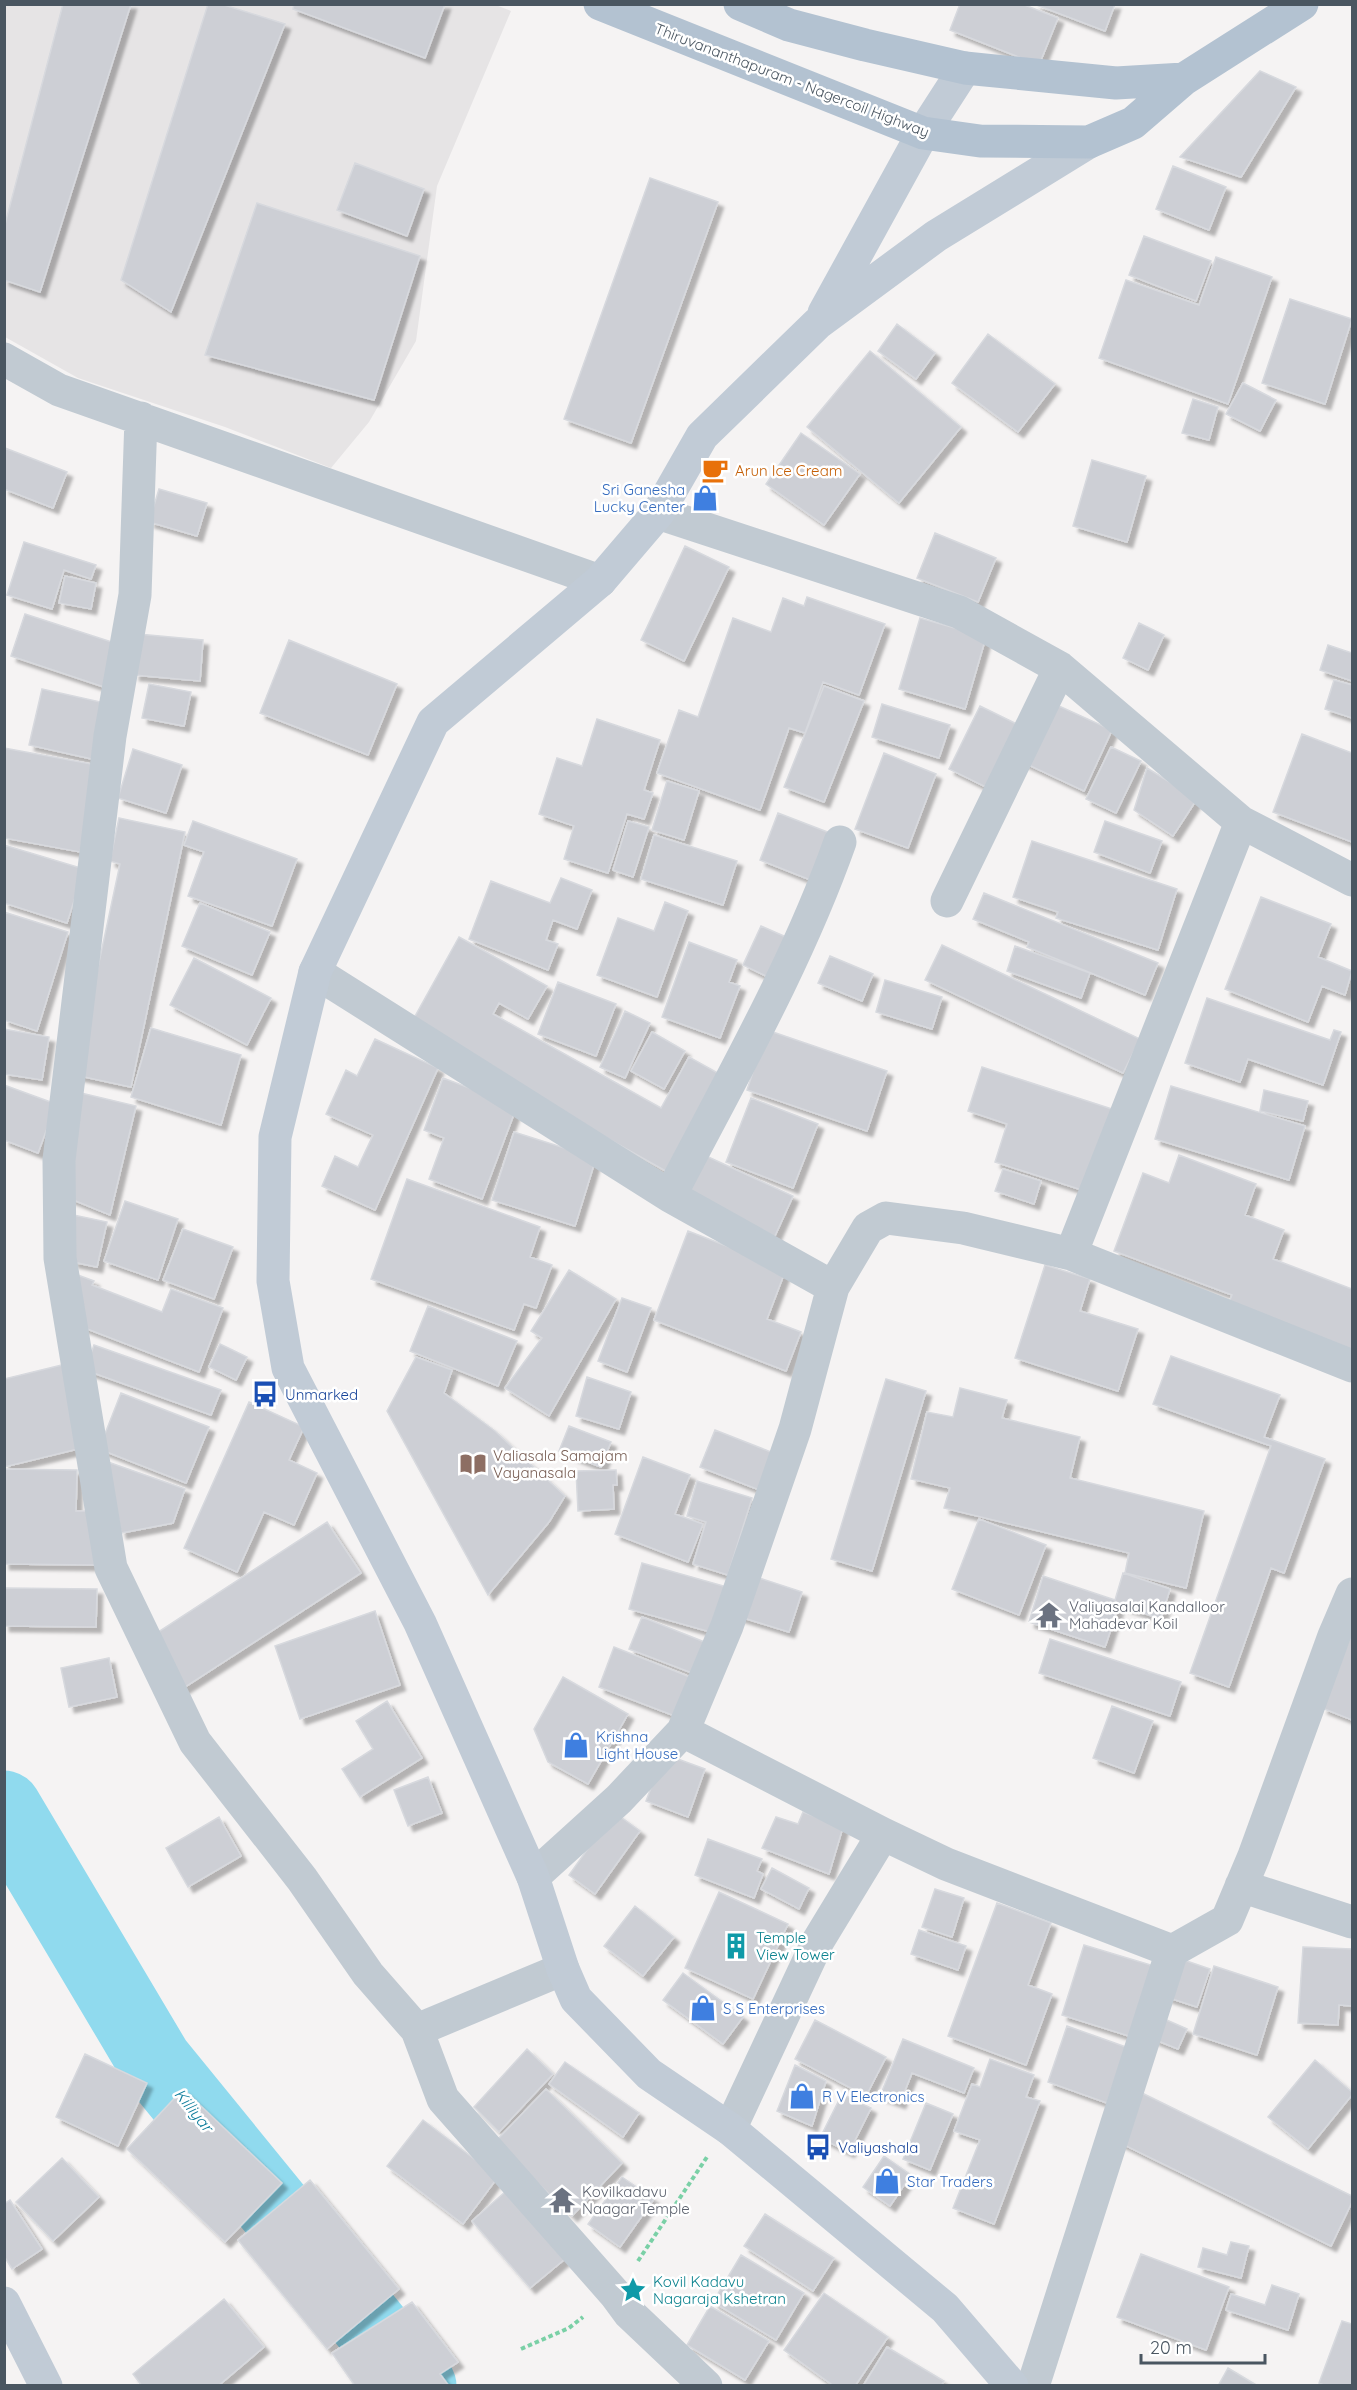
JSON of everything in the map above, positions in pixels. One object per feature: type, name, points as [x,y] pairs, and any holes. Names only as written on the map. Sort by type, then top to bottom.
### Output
[{"type":"main road","name":"Thiruvananthapuram - Nagercoil Highway","points":[[600,4],[923,133],[980,141],[1089,142],[1133,123],[1184,79],[1302,4]]},
{"type":"main road","name":"Thiruvananthapuram - Nagercoil Highway","points":[[740,4],[789,25],[965,68],[1116,83],[1184,79]]},
{"type":"street","points":[[818,323],[923,133],[965,68]]},
{"type":"street","points":[[1012,2385],[945,2308],[730,2129],[649,2074],[576,1999],[563,1970],[532,1877],[420,1623],[288,1368],[273,1281],[275,1137],[315,972],[433,722],[600,580],[658,513],[702,436],[818,323],[936,236],[1089,142]]},
{"type":"street","points":[[4,359],[58,390],[600,580]]},
{"type":"street","points":[[141,418],[135,595],[110,736],[58,1160],[60,1258],[111,1568],[195,1742],[302,1879],[368,1974],[417,2030],[444,2099],[615,2294],[629,2313],[706,2385]]},
{"type":"street","points":[[658,513],[959,612],[1060,668],[1241,822],[1353,880]]},
{"type":"street","points":[[947,901],[1060,668]]},
{"type":"street","points":[[1071,1254],[1241,822]]},
{"type":"street","points":[[670,1196],[797,951],[819,901],[840,842]]},
{"type":"street","points":[[315,972],[670,1196],[833,1287]]},
{"type":"street","points":[[532,1877],[619,1799],[683,1731],[727,1626],[795,1429],[833,1287],[868,1228],[886,1218],[963,1228],[1071,1254],[1353,1366]]},
{"type":"street","points":[[1033,2385],[1172,1951],[1227,1920],[1334,1636],[1353,1594]]},
{"type":"street","points":[[683,1731],[946,1864],[1172,1951]]},
{"type":"street","points":[[730,2129],[818,1941],[883,1834]]},
{"type":"street","points":[[1241,1886],[1353,1922]]},
{"type":"street","points":[[417,2030],[563,1970]]},
{"type":"street","points":[[4,2302],[46,2385]]},
{"type":"path","points":[[521,2349],[569,2328],[615,2294],[703,2162]]},
{"type":"shaded area","points":[[493,4],[511,11],[437,186],[416,341],[369,422],[331,468],[225,427],[78,378],[5,337],[5,5]]},
{"type":"building","points":[[63,4],[131,4],[40,292],[4,280],[4,228]]},
{"type":"building","points":[[208,4],[221,4],[285,24],[171,312],[121,280]]},
{"type":"building","points":[[294,4],[445,4],[425,58],[293,9]]},
{"type":"building","points":[[960,4],[1022,4],[1058,18],[1039,65],[950,30]]},
{"type":"building","points":[[1034,4],[1115,4],[1105,31]]},
{"type":"building","points":[[1260,71],[1296,87],[1241,177],[1180,157]]},
{"type":"building","points":[[355,163],[424,189],[407,236],[337,210]]},
{"type":"building","points":[[1173,166],[1226,187],[1209,230],[1156,209]]},
{"type":"building","points":[[650,178],[718,202],[631,443],[564,419]]},
{"type":"building","points":[[257,203],[420,256],[374,400],[205,355]]},
{"type":"building","points":[[1144,236],[1211,261],[1196,301],[1129,275]]},
{"type":"building","points":[[1216,257],[1272,277],[1228,404],[1099,358],[1126,280],[1199,305]]},
{"type":"building","points":[[1290,299],[1352,319],[1325,404],[1262,383]]},
{"type":"building","points":[[897,324],[935,353],[916,379],[878,351]]},
{"type":"building","points":[[988,334],[1055,384],[1018,432],[952,383]]},
{"type":"building","points":[[870,351],[961,427],[899,503],[807,427]]},
{"type":"building","points":[[1243,383],[1276,400],[1260,431],[1226,414]]},
{"type":"building","points":[[1193,399],[1218,407],[1209,440],[1182,433]]},
{"type":"building","points":[[801,433],[860,474],[824,525],[766,484]]},
{"type":"building","points":[[5,448],[67,472],[53,508],[4,489]]},
{"type":"building","points":[[1092,460],[1146,476],[1127,542],[1073,526]]},
{"type":"building","points":[[159,489],[207,503],[197,536],[149,522]]},
{"type":"building","points":[[935,533],[996,558],[978,602],[917,578]]},
{"type":"building","points":[[24,542],[96,565],[91,579],[64,570],[52,609],[7,595]]},
{"type":"building","points":[[685,546],[729,567],[684,661],[641,640]]},
{"type":"building","points":[[65,576],[96,583],[91,609],[59,603]]},
{"type":"building","points":[[807,597],[885,624],[859,695],[823,682],[805,733],[789,728],[760,810],[657,773],[679,710],[698,717],[733,618],[771,632],[783,598],[804,606]]},
{"type":"building","points":[[25,614],[121,645],[107,688],[11,656]]},
{"type":"building","points":[[920,618],[986,637],[965,709],[899,689]]},
{"type":"building","points":[[1139,623],[1164,635],[1148,670],[1123,658]]},
{"type":"building","points":[[138,634],[203,640],[200,681],[134,675]]},
{"type":"building","points":[[289,640],[397,684],[368,755],[260,713]]},
{"type":"building","points":[[1328,645],[1352,653],[1352,681],[1320,670]]},
{"type":"building","points":[[1334,680],[1352,685],[1352,718],[1325,709]]},
{"type":"building","points":[[149,684],[191,692],[184,726],[142,718]]},
{"type":"building","points":[[824,686],[864,701],[824,802],[784,787]]},
{"type":"building","points":[[42,689],[105,703],[92,759],[29,745]]},
{"type":"building","points":[[1050,702],[1112,730],[1084,791],[1022,762]]},
{"type":"building","points":[[882,704],[950,725],[939,758],[872,737]]},
{"type":"building","points":[[980,706],[1025,728],[994,791],[949,769]]},
{"type":"building","points":[[597,719],[660,740],[644,790],[653,793],[644,819],[627,814],[608,873],[564,859],[574,826],[539,814],[557,758],[582,766]]},
{"type":"building","points":[[1302,734],[1352,753],[1352,842],[1273,812]]},
{"type":"building","points":[[1111,747],[1141,761],[1116,813],[1086,799]]},
{"type":"building","points":[[4,748],[97,765],[80,852],[4,838]]},
{"type":"building","points":[[133,749],[182,765],[166,813],[118,798]]},
{"type":"building","points":[[884,753],[936,774],[908,848],[855,829]]},
{"type":"building","points":[[1147,768],[1197,799],[1173,836],[1134,810]]},
{"type":"building","points":[[667,781],[699,791],[684,840],[652,830]]},
{"type":"building","points":[[778,813],[830,833],[813,881],[760,860]]},
{"type":"building","points":[[119,818],[185,832],[131,1087],[75,1075],[120,864],[110,861]]},
{"type":"building","points":[[193,821],[297,859],[272,926],[188,896],[204,852],[184,845]]},
{"type":"building","points":[[628,821],[649,827],[633,877],[613,870]]},
{"type":"building","points":[[1105,821],[1162,841],[1150,873],[1094,852]]},
{"type":"building","points":[[654,835],[737,861],[723,905],[641,879]]},
{"type":"building","points":[[1032,841],[1177,889],[1158,950],[1056,918],[1058,912],[1013,897]]},
{"type":"building","points":[[4,845],[84,869],[67,923],[4,903]]},
{"type":"building","points":[[561,878],[592,890],[577,929],[553,920],[546,940],[558,944],[548,970],[469,939],[491,881],[550,903]]},
{"type":"building","points":[[984,893],[1158,963],[1145,995],[1027,947],[1029,942],[973,919]]},
{"type":"building","points":[[1261,897],[1331,924],[1318,957],[1352,971],[1345,995],[1322,986],[1308,1022],[1225,989]]},
{"type":"building","points":[[665,902],[688,911],[657,997],[597,975],[618,918],[654,931]]},
{"type":"building","points":[[200,903],[270,932],[252,975],[182,946]]},
{"type":"building","points":[[4,912],[68,932],[37,1031],[4,1020]]},
{"type":"building","points":[[761,926],[786,937],[768,977],[743,965]]},
{"type":"building","points":[[459,937],[547,986],[528,1019],[499,1003],[493,1014],[661,1108],[689,1057],[725,1077],[671,1174],[409,1027]]},
{"type":"building","points":[[689,942],[737,960],[729,982],[740,986],[720,1038],[662,1017]]},
{"type":"building","points":[[942,945],[1140,1039],[1123,1073],[925,980]]},
{"type":"building","points":[[1015,946],[1090,973],[1081,998],[1007,971]]},
{"type":"building","points":[[830,956],[873,974],[862,1001],[818,983]]},
{"type":"building","points":[[194,958],[271,998],[247,1045],[170,1005]]},
{"type":"building","points":[[885,980],[942,997],[932,1029],[876,1012]]},
{"type":"building","points":[[558,982],[616,1004],[596,1056],[538,1034]]},
{"type":"building","points":[[1207,998],[1330,1040],[1334,1030],[1341,1032],[1323,1085],[1248,1059],[1240,1082],[1185,1063]]},
{"type":"building","points":[[625,1011],[650,1023],[625,1078],[600,1067]]},
{"type":"building","points":[[151,1028],[241,1055],[221,1125],[131,1097]]},
{"type":"building","points":[[4,1029],[49,1037],[42,1080],[4,1074]]},
{"type":"building","points":[[767,1030],[887,1071],[867,1131],[747,1090]]},
{"type":"building","points":[[652,1032],[685,1051],[664,1089],[631,1071]]},
{"type":"building","points":[[375,1039],[438,1068],[375,1210],[322,1186],[335,1156],[358,1167],[373,1135],[326,1114],[346,1070],[357,1076]]},
{"type":"building","points":[[982,1067],[1112,1109],[1085,1191],[995,1162],[1007,1124],[968,1111]]},
{"type":"building","points":[[443,1078],[517,1106],[482,1199],[429,1179],[444,1138],[424,1130]]},
{"type":"building","points":[[4,1085],[56,1104],[38,1153],[4,1140]]},
{"type":"building","points":[[1171,1086],[1305,1126],[1289,1180],[1155,1139]]},
{"type":"building","points":[[1264,1090],[1308,1101],[1303,1121],[1260,1111]]},
{"type":"building","points":[[81,1093],[136,1106],[110,1215],[66,1197]]},
{"type":"building","points":[[751,1098],[818,1124],[793,1188],[726,1162]]},
{"type":"building","points":[[514,1132],[596,1158],[575,1226],[492,1200]]},
{"type":"building","points":[[704,1155],[793,1196],[774,1238],[685,1197]]},
{"type":"building","points":[[1179,1155],[1256,1184],[1245,1215],[1284,1230],[1273,1259],[1352,1289],[1352,1354],[1227,1307],[1232,1295],[1114,1251],[1143,1173],[1169,1183]]},
{"type":"building","points":[[1003,1169],[1041,1181],[1034,1204],[995,1191]]},
{"type":"building","points":[[407,1179],[540,1227],[530,1257],[552,1265],[536,1308],[524,1304],[514,1330],[371,1279]]},
{"type":"building","points":[[125,1201],[178,1219],[158,1280],[104,1261]]},
{"type":"building","points":[[64,1213],[107,1222],[97,1267],[73,1262]]},
{"type":"building","points":[[183,1229],[233,1247],[214,1299],[163,1280]]},
{"type":"building","points":[[688,1231],[786,1269],[767,1319],[801,1332],[786,1371],[654,1320]]},
{"type":"building","points":[[1045,1265],[1090,1279],[1080,1311],[1138,1329],[1118,1391],[1015,1358]]},
{"type":"building","points":[[569,1270],[616,1299],[549,1416],[505,1388],[542,1338],[531,1331]]},
{"type":"building","points":[[75,1274],[94,1281],[92,1285],[162,1312],[171,1289],[223,1308],[199,1372],[82,1327]]},
{"type":"building","points":[[622,1298],[651,1308],[627,1372],[598,1361]]},
{"type":"building","points":[[428,1306],[517,1341],[498,1386],[410,1351]]},
{"type":"building","points":[[220,1344],[247,1357],[236,1380],[209,1367]]},
{"type":"building","points":[[94,1345],[221,1390],[211,1415],[85,1370]]},
{"type":"building","points":[[1171,1356],[1280,1395],[1264,1437],[1325,1459],[1284,1573],[1271,1568],[1229,1687],[1190,1673],[1271,1446],[1153,1404]]},
{"type":"building","name":"Valiasala Samajam Vayanasala","points":[[416,1357],[452,1370],[444,1393],[495,1431],[565,1496],[549,1522],[488,1595],[387,1411]]},
{"type":"building","points":[[62,1365],[82,1448],[4,1467],[4,1379]]},
{"type":"building","points":[[587,1377],[631,1392],[619,1429],[576,1416]]},
{"type":"building","points":[[886,1379],[926,1391],[872,1571],[831,1559]]},
{"type":"building","points":[[960,1388],[1007,1400],[1002,1418],[1080,1437],[1070,1478],[1204,1511],[1186,1588],[1125,1573],[1129,1553],[944,1508],[950,1488],[911,1479],[927,1412],[953,1417]]},
{"type":"building","points":[[121,1393],[209,1427],[186,1483],[99,1449]]},
{"type":"building","points":[[249,1402],[304,1427],[289,1460],[317,1473],[294,1525],[264,1512],[237,1572],[184,1548]]},
{"type":"building","points":[[569,1426],[611,1442],[601,1467],[559,1451]]},
{"type":"building","points":[[715,1430],[776,1454],[762,1491],[700,1467]]},
{"type":"building","points":[[643,1457],[690,1475],[675,1514],[703,1524],[688,1562],[615,1534]]},
{"type":"building","points":[[108,1462],[185,1489],[173,1523],[121,1533]]},
{"type":"building","points":[[4,1469],[77,1470],[76,1511],[97,1511],[96,1565],[4,1564]]},
{"type":"building","points":[[616,1470],[617,1485],[613,1485],[614,1509],[578,1511],[576,1471]]},
{"type":"building","points":[[697,1481],[752,1498],[728,1575],[693,1564],[706,1522],[687,1516]]},
{"type":"building","points":[[979,1519],[1046,1545],[1019,1615],[952,1589]]},
{"type":"building","points":[[327,1522],[361,1573],[179,1691],[149,1638]]},
{"type":"building","points":[[642,1563],[727,1587],[714,1633],[629,1609]]},
{"type":"building","points":[[1123,1573],[1170,1589],[1161,1619],[1119,1605],[1105,1647],[1029,1622],[1043,1576],[1115,1600]]},
{"type":"building","points":[[750,1575],[802,1592],[789,1632],[737,1616]]},
{"type":"building","points":[[4,1588],[97,1589],[96,1627],[4,1626]]},
{"type":"building","points":[[375,1611],[400,1685],[300,1719],[275,1646]]},
{"type":"building","points":[[642,1617],[712,1645],[700,1676],[629,1649]]},
{"type":"building","points":[[1352,1633],[1352,1720],[1322,1708]]},
{"type":"building","points":[[1050,1639],[1181,1682],[1170,1716],[1039,1673]]},
{"type":"building","points":[[614,1647],[695,1679],[680,1718],[599,1687]]},
{"type":"building","points":[[109,1658],[117,1697],[69,1707],[61,1668]]},
{"type":"building","name":"Krishna Light House","points":[[563,1677],[628,1714],[588,1784],[548,1762],[534,1729]]},
{"type":"building","points":[[387,1701],[422,1758],[360,1797],[342,1769],[373,1749],[356,1721]]},
{"type":"building","points":[[1112,1706],[1153,1721],[1134,1773],[1093,1758]]},
{"type":"building","points":[[664,1754],[705,1769],[688,1817],[646,1801]]},
{"type":"building","points":[[428,1777],[442,1813],[408,1826],[394,1790]]},
{"type":"building","points":[[614,1812],[640,1831],[595,1894],[569,1875]]},
{"type":"building","points":[[803,1812],[843,1827],[829,1874],[762,1848],[776,1817],[798,1824]]},
{"type":"building","points":[[219,1817],[241,1856],[188,1887],[166,1848]]},
{"type":"building","points":[[708,1839],[762,1859],[757,1871],[763,1874],[754,1898],[695,1875]]},
{"type":"building","points":[[772,1868],[809,1888],[799,1909],[761,1889]]},
{"type":"building","points":[[935,1889],[964,1898],[952,1937],[922,1927]]},
{"type":"building","name":"Temple View Tower","points":[[719,1892],[788,1924],[753,1999],[685,1968]]},
{"type":"building","points":[[997,1903],[1051,1923],[1028,1985],[1052,1994],[1026,2065],[948,2036]]},
{"type":"building","points":[[635,1906],[674,1937],[643,1976],[604,1946]]},
{"type":"building","points":[[919,1930],[966,1946],[958,1970],[911,1954]]},
{"type":"building","points":[[1084,1945],[1154,1966],[1132,2037],[1062,2015]]},
{"type":"building","points":[[1303,1947],[1352,1949],[1352,2006],[1339,2005],[1338,2025],[1298,2023]]},
{"type":"building","points":[[1178,1958],[1210,1969],[1197,2007],[1166,1997]]},
{"type":"building","points":[[1214,1966],[1278,1987],[1257,2055],[1193,2034]]},
{"type":"building","name":"S S Enterprises","points":[[683,1973],[743,2017],[723,2044],[663,2000]]},
{"type":"building","points":[[1162,2018],[1187,2029],[1178,2049],[1153,2039]]},
{"type":"building","points":[[815,2020],[886,2057],[866,2096],[795,2059]]},
{"type":"building","points":[[1067,2026],[1126,2047],[1107,2103],[1048,2082]]},
{"type":"building","points":[[903,2039],[974,2068],[964,2093],[912,2073],[900,2103],[880,2096]]},
{"type":"building","points":[[527,2049],[553,2074],[499,2132],[474,2107]]},
{"type":"building","points":[[85,2054],[147,2083],[118,2146],[56,2117]]},
{"type":"building","points":[[990,2059],[1034,2075],[1026,2097],[1040,2101],[994,2224],[953,2208],[980,2140],[954,2131],[972,2084],[980,2087]]},
{"type":"building","points":[[1315,2060],[1352,2092],[1352,2095],[1308,2149],[1268,2117]]},
{"type":"building","points":[[565,2062],[639,2113],[623,2137],[549,2084]]},
{"type":"building","name":"R V Electronics","points":[[795,2065],[826,2081],[812,2126],[777,2111]]},
{"type":"building","points":[[183,2089],[282,2183],[225,2242],[127,2149]]},
{"type":"building","points":[[546,2089],[622,2163],[572,2216],[495,2142]]},
{"type":"building","points":[[1142,2093],[1352,2196],[1352,2202],[1331,2246],[1118,2142]]},
{"type":"building","points":[[842,2094],[871,2108],[849,2152],[820,2138]]},
{"type":"building","points":[[926,2103],[953,2114],[930,2170],[903,2159]]},
{"type":"building","points":[[423,2120],[498,2177],[463,2224],[387,2166]]},
{"type":"building","name":"Star Traders","points":[[884,2156],[911,2175],[890,2206],[863,2187]]},
{"type":"building","points":[[62,2158],[99,2197],[53,2241],[16,2202]]},
{"type":"building","points":[[622,2177],[654,2199],[620,2247],[588,2224]]},
{"type":"building","points":[[310,2180],[399,2289],[327,2349],[238,2240]]},
{"type":"building","points":[[506,2191],[565,2259],[530,2288],[472,2221]]},
{"type":"building","points":[[10,2200],[42,2249],[12,2269],[4,2256],[4,2204]]},
{"type":"building","points":[[765,2214],[834,2258],[813,2291],[744,2246]]},
{"type":"building","points":[[1231,2242],[1249,2246],[1241,2278],[1198,2267],[1203,2248],[1227,2255]]},
{"type":"building","points":[[1141,2254],[1229,2287],[1206,2350],[1117,2317]]},
{"type":"building","points":[[741,2255],[804,2293],[776,2340],[713,2302]]},
{"type":"building","points":[[1272,2285],[1299,2294],[1288,2330],[1226,2310],[1231,2294],[1265,2305]]},
{"type":"building","points":[[824,2293],[888,2337],[855,2386],[834,2386],[784,2350]]},
{"type":"building","points":[[224,2299],[264,2347],[218,2386],[142,2386],[133,2374]]},
{"type":"building","points":[[412,2302],[458,2362],[440,2374],[449,2386],[355,2386],[332,2353]]},
{"type":"building","points":[[710,2306],[769,2341],[745,2380],[687,2345]]},
{"type":"building","points":[[1342,2321],[1352,2324],[1352,2386],[1326,2386],[1319,2383]]},
{"type":"building","points":[[887,2347],[944,2381],[941,2386],[863,2386]]},
{"type":"building","points":[[1228,2368],[1258,2386],[1218,2386]]},
{"type":"waterway","name":"Killiyar","points":[[4,1808],[155,2062],[419,2386]]},
{"type":"place","name":"Arun Ice Cream","points":[[715,470]]},
{"type":"place","name":"Sri Ganesha Lucky Center","points":[[705,498]]},
{"type":"place","name":"Unmarked","points":[[265,1394]]},
{"type":"place","name":"Valiasala Samajam Vayanasala","points":[[473,1464]]},
{"type":"place","name":"Valiyasalai Kandalloor Mahadevar Koil","points":[[1049,1615]]},
{"type":"place","name":"Krishna Light House","points":[[576,1745]]},
{"type":"place","name":"Temple View Tower","points":[[736,1946]]},
{"type":"place","name":"S S Enterprises","points":[[703,2008]]},
{"type":"place","name":"R V Electronics","points":[[802,2096]]},
{"type":"place","name":"Valiyashala","points":[[818,2147]]},
{"type":"place","name":"Star Traders","points":[[887,2181]]},
{"type":"place","name":"Kovilkadavu Naagar Temple","points":[[562,2200]]},
{"type":"place","name":"Kovil Kadavu Nagaraja Kshetran","points":[[633,2290]]}]
